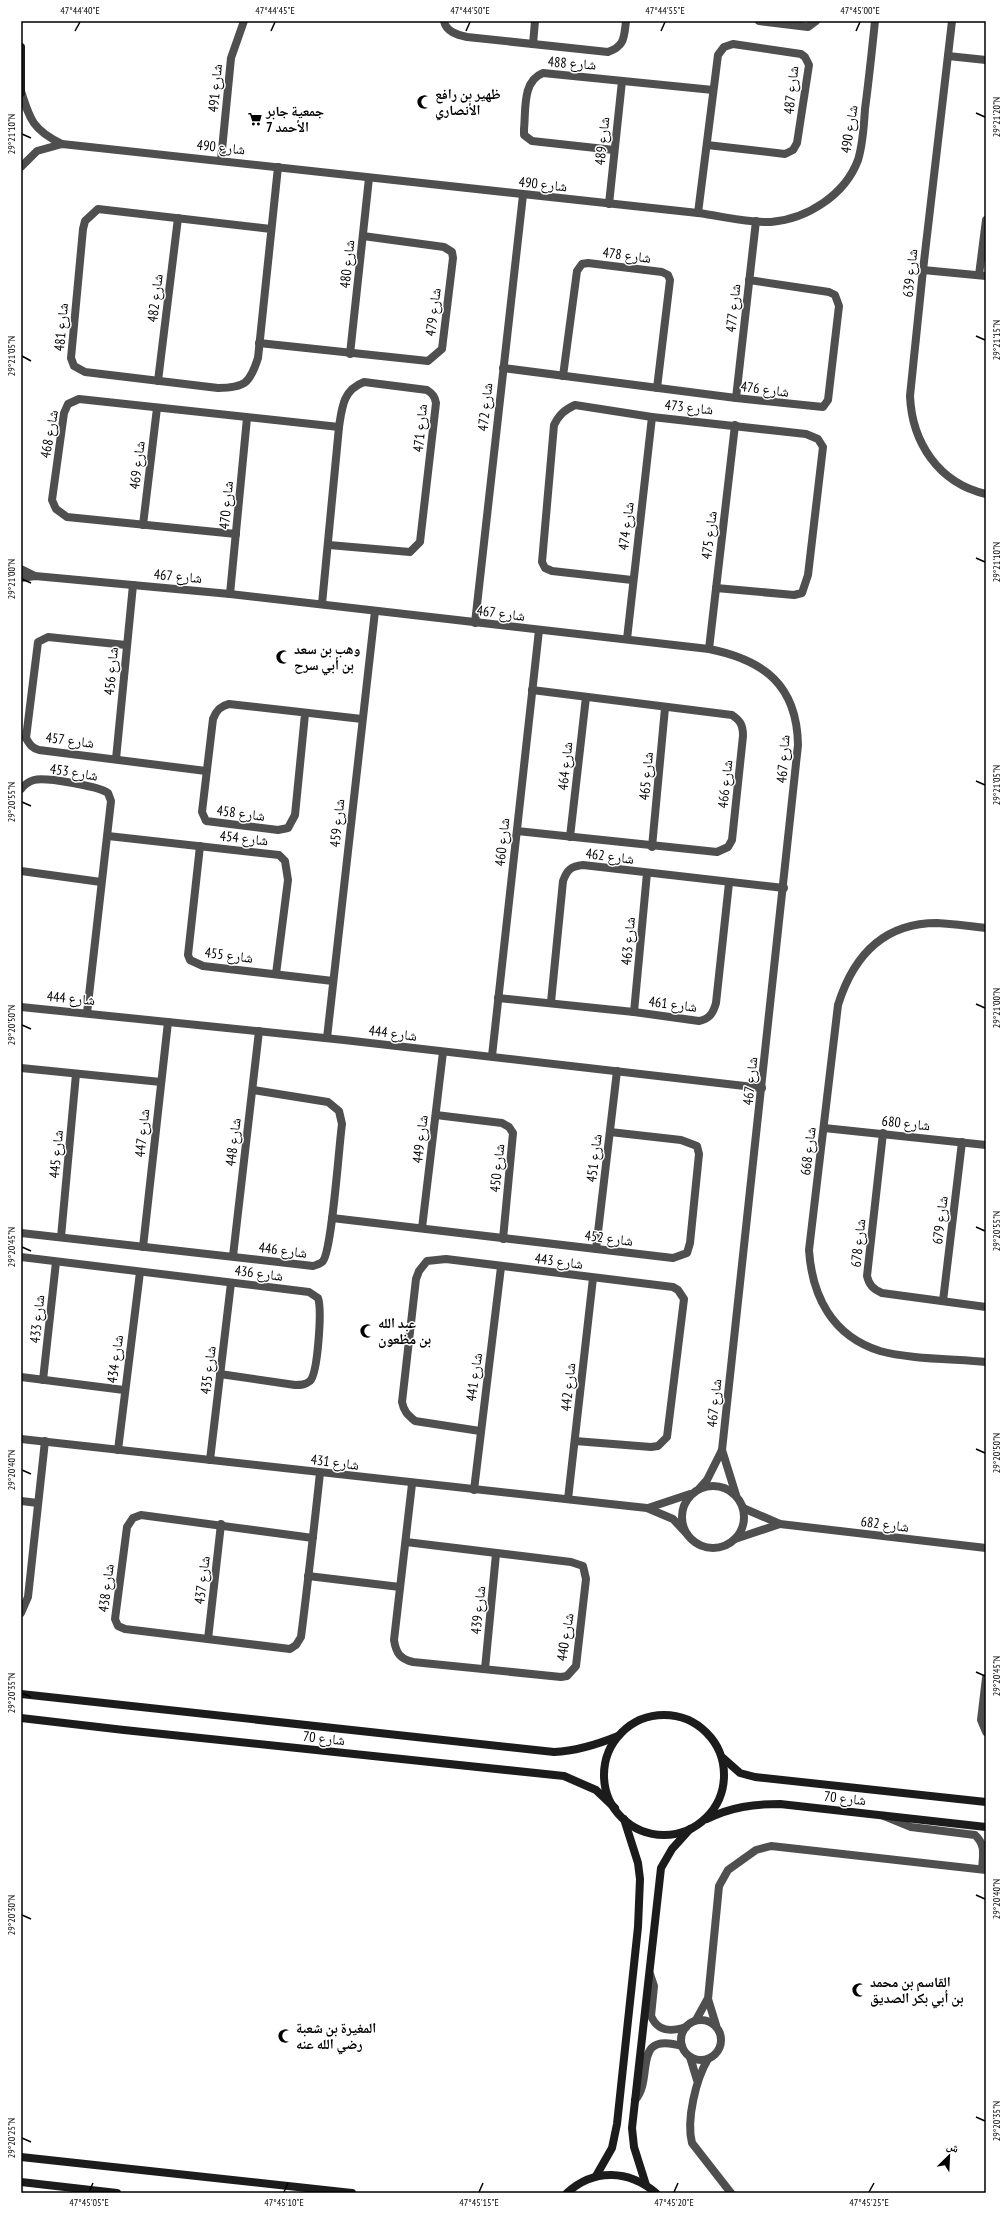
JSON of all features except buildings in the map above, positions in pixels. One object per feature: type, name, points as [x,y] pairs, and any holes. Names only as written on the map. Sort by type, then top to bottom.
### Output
[{"type":"main road","points":[[21,47],[21,92]]},
{"type":"main road","name":"شارع 70","points":[[21,1694],[554,1752],[574,1751],[618,1736]]},
{"type":"main road","points":[[676,1716],[693,1722],[704,1730],[713,1740],[721,1756],[724,1770],[724,1784],[716,1804],[703,1821],[690,1829],[673,1834],[655,1834],[639,1829],[624,1819],[615,1808],[607,1791],[604,1772],[608,1753],[618,1736],[632,1724],[648,1717],[676,1716]]},
{"type":"main road","name":"شارع 70","points":[[21,1718],[564,1776],[596,1790],[615,1808]]},
{"type":"main road","name":"شارع 70","points":[[721,1756],[733,1768],[755,1778],[986,1802]]},
{"type":"main road","name":"شارع 70","points":[[703,1821],[740,1806],[760,1804],[881,1815],[986,1827]]},
{"type":"main road","points":[[596,2176],[612,2148],[617,2124],[638,1927],[640,1879],[638,1863],[624,1819]]},
{"type":"main road","points":[[646,2185],[634,2147],[632,2128],[661,1868],[672,1849],[690,1829]]},
{"type":"main road","points":[[21,2157],[352,2193]]},
{"type":"main road","points":[[567,2193],[584,2180],[607,2174],[627,2176],[646,2185],[656,2193]]},
{"type":"main road","points":[[21,2182],[117,2193]]},
{"type":"street","name":"شارع 491","points":[[221,160],[231,58],[244,21]]},
{"type":"street","points":[[444,21],[448,29],[455,34],[467,37],[608,52],[617,49],[623,41],[626,21]]},
{"type":"street","points":[[533,44],[535,21]]},
{"type":"street","points":[[759,21],[808,28],[816,21]]},
{"type":"street","name":"شارع 490","points":[[21,167],[37,151],[62,144],[221,160],[369,178],[698,213],[756,221],[783,220],[818,206],[829,199],[852,172],[858,159],[861,146],[875,21]]},
{"type":"street","name":"شارع 639","points":[[952,21],[923,270],[910,396],[911,413],[915,432],[924,449],[946,474],[964,486],[986,494]]},
{"type":"street","name":"شارع 487","points":[[698,213],[718,55],[724,47],[733,44],[801,54],[809,65],[797,143],[793,150],[785,154],[707,145]]},
{"type":"street","points":[[948,56],[986,60]]},
{"type":"street","name":"شارع 488","points":[[614,150],[532,141],[527,138],[524,135],[524,129],[528,87],[535,76],[543,73],[713,90]]},
{"type":"street","name":"شارع 489","points":[[609,204],[622,81]]},
{"type":"street","name":"شارع 490","points":[[21,92],[30,120],[45,135],[62,144]]},
{"type":"street","name":"شارع 481","points":[[272,229],[103,208],[92,214],[85,221],[83,228],[71,358],[74,366],[85,372],[218,388],[231,388],[246,384],[253,375],[258,358],[259,343],[272,229],[278,167]]},
{"type":"street","name":"شارع 480","points":[[350,354],[369,178]]},
{"type":"street","name":"شارع 472","points":[[475,623],[523,195]]},
{"type":"street","name":"شارع 482","points":[[158,381],[178,218]]},
{"type":"street","points":[[923,270],[983,275],[986,220]]},
{"type":"street","name":"شارع 477","points":[[736,398],[756,221]]},
{"type":"street","name":"شارع 479","points":[[259,343],[350,354],[428,361],[437,355],[442,349],[453,258],[452,252],[444,247],[363,236]]},
{"type":"street","name":"شارع 478","points":[[563,376],[577,271],[582,264],[588,263],[662,272],[668,275],[670,280],[657,388]]},
{"type":"street","name":"شارع 476","points":[[503,368],[736,398],[823,407],[828,400],[839,306],[835,295],[829,292],[749,280]]},
{"type":"street","name":"شارع 471","points":[[322,604],[339,427],[342,406],[348,392],[355,385],[364,382],[427,390],[434,396],[436,403],[420,542],[410,552],[328,546]]},
{"type":"street","name":"شارع 468","points":[[236,534],[66,516],[56,509],[52,500],[64,413],[68,404],[79,399],[339,427]]},
{"type":"street","name":"شارع 473","points":[[632,580],[545,568],[542,562],[554,425],[558,416],[565,410],[575,406],[806,434],[818,439],[823,447],[808,575],[802,593],[794,595],[716,588]]},
{"type":"street","name":"شارع 469","points":[[143,525],[157,408]]},
{"type":"street","name":"شارع 474","points":[[627,639],[632,580],[652,416]]},
{"type":"street","name":"شارع 470","points":[[230,594],[247,418]]},
{"type":"street","name":"شارع 475","points":[[709,649],[735,425]]},
{"type":"street","name":"شارع 467","points":[[21,569],[36,576]]},
{"type":"street","name":"شارع 467","points":[[21,578],[36,576],[230,594],[709,649],[743,658],[765,669],[789,697],[798,730],[798,745],[784,888],[722,1450],[710,1476],[697,1490]]},
{"type":"street","name":"شارع 456","points":[[116,759],[133,585]]},
{"type":"street","name":"شارع 459","points":[[327,1038],[375,611]]},
{"type":"street","name":"شارع 460","points":[[492,1056],[539,630]]},
{"type":"street","name":"شارع 457","points":[[126,645],[48,637],[38,642],[26,738],[32,748],[206,771]]},
{"type":"street","name":"شارع 466","points":[[517,831],[652,847],[717,852],[728,847],[732,840],[744,736],[743,726],[739,719],[732,715],[665,708],[532,690]]},
{"type":"street","name":"شارع 464","points":[[570,838],[586,697]]},
{"type":"street","name":"شارع 458","points":[[305,714],[295,815],[288,828],[278,830],[206,821],[202,812],[213,719],[216,712],[224,705],[230,704],[305,714],[362,719]]},
{"type":"street","name":"شارع 465","points":[[652,847],[665,708]]},
{"type":"street","name":"شارع 453","points":[[21,789],[28,783],[39,779],[102,789],[108,793],[111,801],[87,1013]]},
{"type":"street","name":"شارع 454","points":[[108,836],[279,855],[285,861],[288,880],[276,974]]},
{"type":"street","name":"شارع 455","points":[[200,846],[189,949],[190,960],[203,966],[333,981]]},
{"type":"street","name":"شارع 462","points":[[551,1002],[563,881],[569,869],[575,866],[583,865],[647,874],[784,888]]},
{"type":"street","points":[[21,871],[101,882]]},
{"type":"street","name":"شارع 463","points":[[634,1012],[647,874]]},
{"type":"street","name":"شارع 461","points":[[498,998],[551,1002],[634,1012],[698,1022],[710,1016],[716,1003],[729,883]]},
{"type":"street","name":"شارع 668","points":[[986,928],[936,923],[915,925],[879,940],[866,951],[852,968],[838,1005],[809,1250],[813,1282],[826,1310],[836,1324],[848,1334],[879,1350],[986,1362]]},
{"type":"street","name":"شارع 444","points":[[21,1007],[492,1056],[762,1088]]},
{"type":"street","name":"شارع 447","points":[[143,1247],[168,1022]]},
{"type":"street","name":"شارع 448","points":[[233,1256],[259,1031]]},
{"type":"street","name":"شارع 449","points":[[422,1228],[443,1052]]},
{"type":"street","points":[[21,1068],[161,1082]]},
{"type":"street","name":"شارع 451","points":[[596,1249],[617,1071]]},
{"type":"street","name":"شارع 445","points":[[61,1237],[76,1074]]},
{"type":"street","name":"شارع 446","points":[[21,1233],[313,1266],[323,1261],[327,1252],[332,1218],[342,1124],[339,1111],[328,1102],[252,1090]]},
{"type":"street","name":"شارع 450","points":[[436,1115],[502,1123],[509,1127],[513,1133],[503,1239]]},
{"type":"street","name":"شارع 680","points":[[824,1128],[986,1145]]},
{"type":"street","name":"شارع 452","points":[[332,1218],[673,1258],[687,1254],[690,1243],[699,1154],[697,1146],[681,1140],[610,1132]]},
{"type":"street","name":"شارع 678","points":[[883,1133],[867,1276],[868,1283],[876,1291],[882,1293],[986,1307]]},
{"type":"street","name":"شارع 679","points":[[943,1301],[962,1142]]},
{"type":"street","name":"شارع 436","points":[[21,1257],[309,1292],[318,1298],[320,1308],[316,1365],[311,1380],[304,1385],[220,1374]]},
{"type":"street","name":"شارع 443","points":[[480,1431],[415,1421],[407,1415],[404,1409],[402,1402],[416,1279],[419,1271],[427,1261],[439,1258],[501,1267],[673,1287],[678,1290],[684,1299],[667,1437],[663,1442],[651,1447],[576,1440]]},
{"type":"street","name":"شارع 433","points":[[44,1380],[56,1262]]},
{"type":"street","name":"شارع 441","points":[[474,1490],[501,1267]]},
{"type":"street","name":"شارع 434","points":[[118,1450],[124,1390],[140,1272]]},
{"type":"street","name":"شارع 442","points":[[568,1499],[576,1440],[593,1278]]},
{"type":"street","name":"شارع 435","points":[[210,1460],[231,1283]]},
{"type":"street","points":[[21,1377],[124,1390]]},
{"type":"street","name":"شارع 431","points":[[21,1439],[412,1484],[647,1508],[673,1519],[687,1534]]},
{"type":"street","points":[[21,1613],[28,1597],[45,1441]]},
{"type":"street","name":"شارع 467","points":[[722,1450],[736,1496]]},
{"type":"street","name":"شارع 438","points":[[313,1538],[222,1524],[141,1515],[133,1518],[127,1527],[115,1619],[118,1626],[125,1629],[290,1649],[296,1645],[301,1637],[313,1538],[320,1473]]},
{"type":"street","name":"شارع 440","points":[[406,1542],[578,1563],[583,1566],[586,1579],[576,1666],[571,1672],[561,1677],[413,1662],[405,1660],[399,1656],[395,1650],[394,1640],[412,1484]]},
{"type":"street","points":[[715,1486],[730,1491],[736,1496],[743,1508],[743,1524],[735,1539],[726,1545],[710,1547],[694,1542],[687,1534],[682,1523],[682,1511],[687,1500],[697,1490],[715,1486]]},
{"type":"street","name":"شارع 431","points":[[647,1508],[678,1499],[697,1490]]},
{"type":"street","points":[[21,1501],[38,1503]]},
{"type":"street","name":"شارع 682","points":[[743,1508],[780,1524],[986,1548]]},
{"type":"street","name":"شارع 437","points":[[208,1640],[222,1524]]},
{"type":"street","name":"شارع 682","points":[[735,1539],[780,1524]]},
{"type":"street","name":"شارع 439","points":[[485,1669],[496,1554]]},
{"type":"street","points":[[308,1576],[400,1587]]},
{"type":"street","points":[[986,1678],[981,1720],[986,1732]]},
{"type":"street","points":[[731,2193],[692,2142],[690,2134],[697,2080],[708,2059],[718,2052],[722,2042],[722,2036],[716,2025],[708,1999],[720,1882],[728,1870],[756,1850],[771,1846],[984,1870],[984,1849],[981,1841],[975,1835],[911,1827],[881,1815]]},
{"type":"street","points":[[650,1974],[654,1986],[651,2016],[660,2028],[670,2031],[686,2026],[696,2020],[708,1999]]},
{"type":"street","points":[[696,2020],[706,2020],[716,2025]]},
{"type":"street","points":[[686,2026],[681,2036],[682,2046],[690,2057],[697,2080]]},
{"type":"street","points":[[635,2100],[643,2087],[646,2057],[652,2048],[663,2043],[682,2046]]},
{"type":"street","points":[[690,2057],[696,2060],[708,2059]]},
{"type":"place","name":"ظهير بن رافع الأنصاري","points":[[424,102]]},
{"type":"place","name":"جمعية جابر الأحمد 7","points":[[255,119]]},
{"type":"place","name":"وهب بن سعد بن أبي سرح","points":[[283,657]]},
{"type":"place","name":"عبد الله بن مظعون","points":[[367,1331]]},
{"type":"place","name":"القاسم بن محمد بن أبي بكر الصديق","points":[[859,1990]]},
{"type":"place","name":"المغيرة بن شعبة رضي الله عنه","points":[[285,2036]]}]
